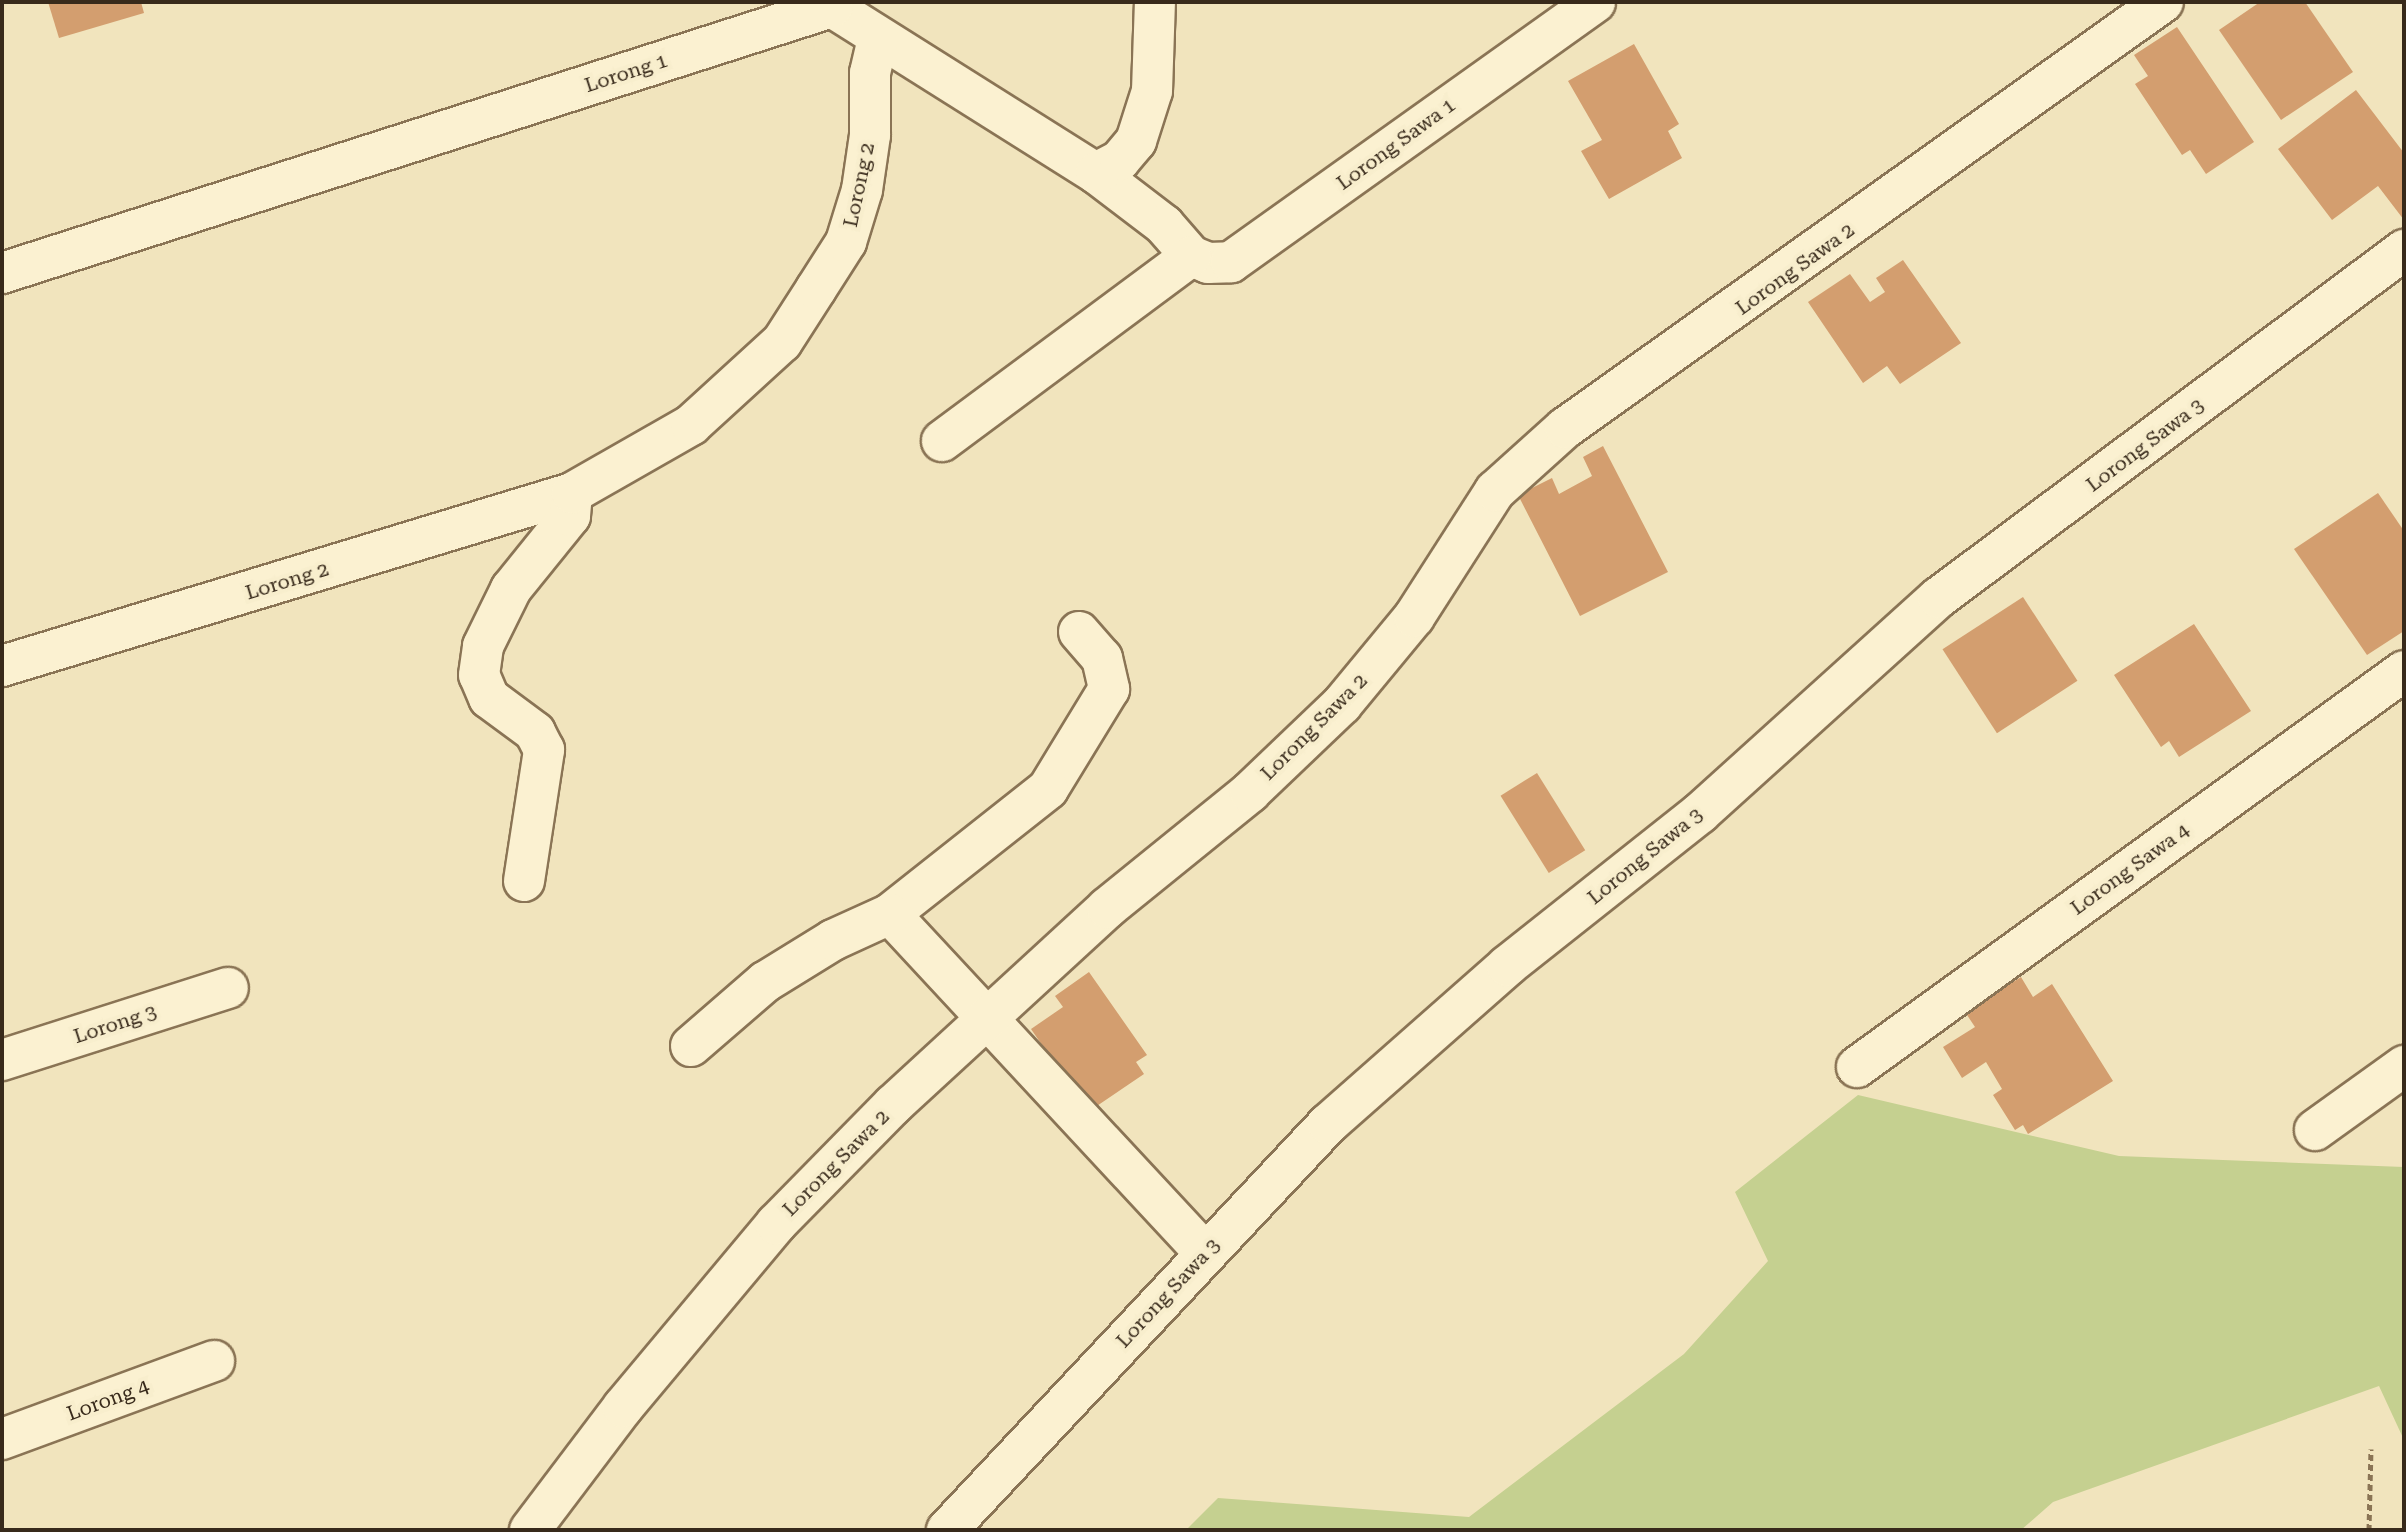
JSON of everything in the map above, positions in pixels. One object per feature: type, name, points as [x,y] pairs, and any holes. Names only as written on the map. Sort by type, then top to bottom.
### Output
[{"type":"street","points":[[1096,173],[1120,160],[1136,141],[1152,91],[1155,2]]},
{"type":"street","name":"Lorong Sawa 1","points":[[1191,256],[1208,263],[1231,262],[1595,2]]},
{"type":"street","name":"Lorong Sawa 2","points":[[530,1530],[623,1407],[776,1224],[1107,908],[1250,792],[1342,704],[1414,617],[1495,491],[1565,428],[2163,2]]},
{"type":"street","name":"Lorong 1","points":[[2,273],[832,4],[878,38],[1096,173],[1164,225],[1191,256]]},
{"type":"street","name":"Lorong 2","points":[[2,666],[572,493],[691,425],[782,342],[846,242],[862,190],[870,135],[870,73],[878,38]]},
{"type":"street","name":"Lorong Sawa 3","points":[[947,1530],[1340,1113],[1507,966],[1700,813],[1938,598],[2404,250]]},
{"type":"street","points":[[942,441],[1191,256]]},
{"type":"street","points":[[524,881],[544,750],[535,732],[489,698],[479,675],[483,646],[511,589],[570,516],[572,493]]},
{"type":"street","points":[[691,1046],[765,982],[833,940],[890,914],[1048,789],[1109,689],[1102,658],[1079,632]]},
{"type":"street","name":"Lorong Sawa 4","points":[[1857,1067],[2404,671]]},
{"type":"street","points":[[890,914],[991,1017],[1205,1253]]},
{"type":"street","name":"Lorong 3","points":[[2,1060],[228,988]]},
{"type":"street","points":[[2315,1130],[2404,1066]]},
{"type":"street","name":"Lorong 4","points":[[2,1439],[214,1361]]},
{"type":"path","points":[[2369,1530],[2371,1449]]},
{"type":"green space","points":[[1858,1095],[2119,1156],[2404,1167],[2404,1440],[2379,1386],[2053,1502],[2021,1530],[1186,1530],[1218,1498],[1469,1517],[1684,1354],[1768,1261],[1735,1192]]},
{"type":"building","points":[[48,2],[141,2],[144,13],[59,38]]},
{"type":"building","points":[[2260,2],[2305,2],[2353,72],[2281,120],[2219,30]]},
{"type":"building","points":[[2177,27],[2254,142],[2206,174],[2190,150],[2182,155],[2135,84],[2148,76],[2134,55]]},
{"type":"building","points":[[1634,44],[1679,124],[1668,131],[1682,158],[1609,199],[1581,151],[1602,140],[1568,81]]},
{"type":"building","points":[[2356,90],[2404,153],[2404,220],[2378,186],[2332,220],[2278,149]]},
{"type":"building","points":[[1903,260],[1961,343],[1900,384],[1887,366],[1863,383],[1808,302],[1850,274],[1870,302],[1885,292],[1876,278]]},
{"type":"building","points":[[1603,446],[1668,572],[1580,616],[1518,495],[1552,478],[1559,494],[1592,476],[1583,457]]},
{"type":"building","points":[[2378,493],[2404,531],[2404,631],[2367,655],[2294,549]]},
{"type":"building","points":[[2023,597],[2077,681],[1997,733],[1942,649]]},
{"type":"building","points":[[2194,624],[2251,711],[2179,757],[2169,741],[2161,747],[2114,675]]},
{"type":"building","points":[[1537,773],[1585,850],[1549,873],[1501,796]]},
{"type":"building","points":[[1089,972],[1147,1055],[1136,1062],[1144,1074],[1088,1112],[1031,1029],[1063,1007],[1055,996]]},
{"type":"building","points":[[2021,977],[2033,997],[2052,984],[2113,1081],[2028,1134],[2023,1125],[2015,1130],[1993,1095],[2002,1089],[1986,1062],[1962,1078],[1943,1047],[1975,1027],[1965,1012]]}]
